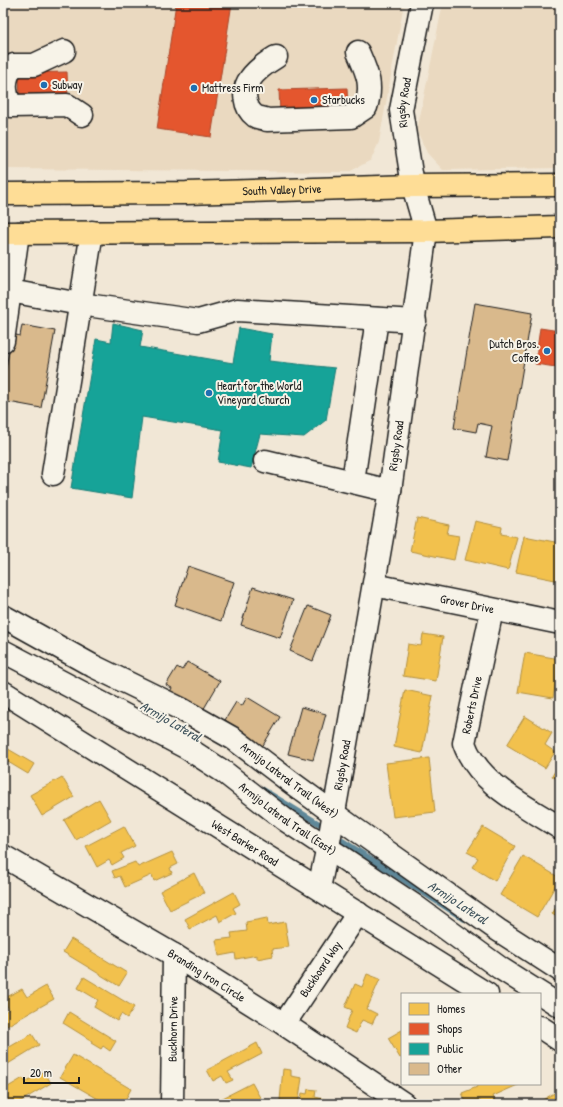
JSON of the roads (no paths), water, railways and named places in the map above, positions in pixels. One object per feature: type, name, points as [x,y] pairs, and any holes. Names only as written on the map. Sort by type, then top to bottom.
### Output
[{"type":"main road","name":"South Valley Drive","points":[[3,194],[186,193],[413,186],[560,185]]},
{"type":"main road","points":[[11,233],[426,231],[560,227]]},
{"type":"street","name":"Rigsby Road","points":[[319,888],[334,814],[390,492],[415,321],[426,231],[413,186],[401,110],[422,3]]},
{"type":"street","points":[[64,51],[34,64],[14,65],[7,73],[6,95],[11,106],[67,106],[82,115]]},
{"type":"street","points":[[276,56],[260,67],[248,80],[245,93],[246,105],[255,115],[267,120],[351,117],[366,107],[370,92],[366,71],[358,52]]},
{"type":"street","points":[[53,474],[92,232]]},
{"type":"street","points":[[3,341],[10,291],[11,233]]},
{"type":"street","points":[[10,291],[80,304],[198,321],[237,310],[415,321]]},
{"type":"street","points":[[353,481],[377,319]]},
{"type":"street","points":[[265,461],[353,481],[390,492]]},
{"type":"street","name":"Grover Drive","points":[[374,585],[560,623]]},
{"type":"street","name":"Roberts Drive","points":[[492,610],[464,743],[469,757],[482,772],[501,789],[560,828]]},
{"type":"street","name":"Armijo Lateral Trail (West)","points":[[3,616],[93,666],[181,709],[234,739],[334,814],[498,930],[560,970]]},
{"type":"street","name":"Armijo Lateral Trail (East)","points":[[3,651],[187,748],[224,772],[284,819],[415,906],[500,968],[539,993]]},
{"type":"street","name":"West Barker Road","points":[[3,692],[485,993]]},
{"type":"street","name":"Branding Iron Circle","points":[[3,856],[174,955],[284,1024],[396,1101]]},
{"type":"street","name":"Buckboard Way","points":[[284,1024],[358,913]]},
{"type":"street","name":"Buckhorn Drive","points":[[172,1104],[174,955]]},
{"type":"street","name":"Armijo Lateral Trail (East)","points":[[541,994],[560,1006]]},
{"type":"street","points":[[541,1028],[560,1040]]},
{"type":"waterway","name":"Armijo Lateral","points":[[262,789],[323,826]]},
{"type":"waterway","name":"Armijo Lateral","points":[[343,841],[464,919]]},
{"type":"place","name":"Subway","points":[[44,85]]},
{"type":"place","name":"Mattress Firm","points":[[194,88]]},
{"type":"place","name":"Starbucks","points":[[314,100]]},
{"type":"place","name":"Dutch Bros. Coffee","points":[[547,351]]},
{"type":"place","name":"Heart for the World Vineyard Church","points":[[209,393]]}]
